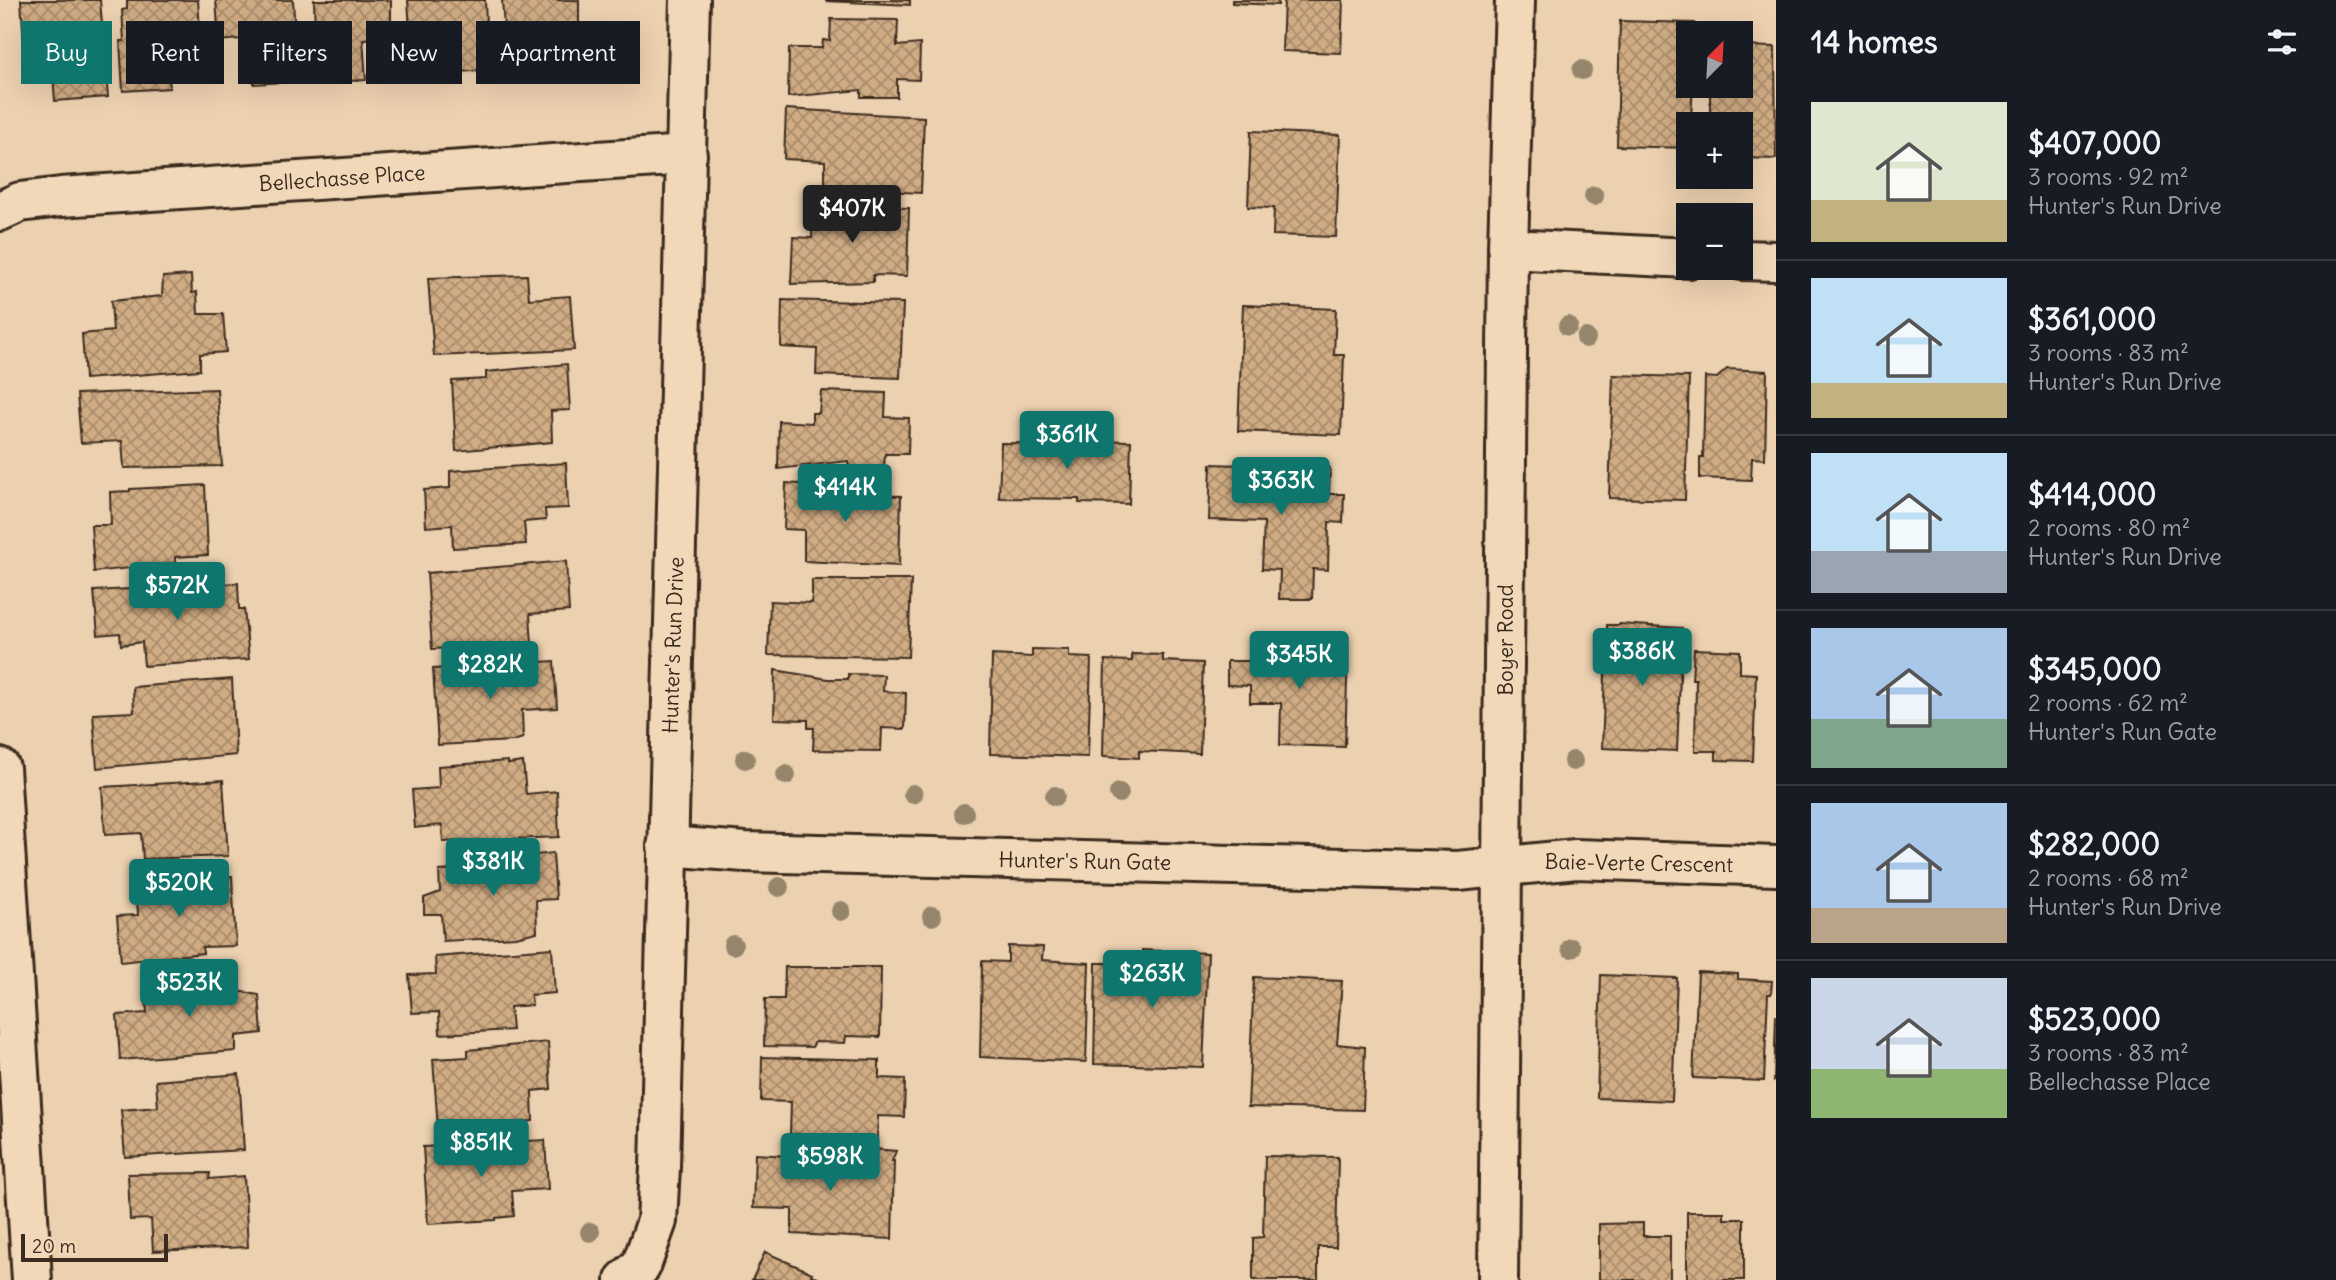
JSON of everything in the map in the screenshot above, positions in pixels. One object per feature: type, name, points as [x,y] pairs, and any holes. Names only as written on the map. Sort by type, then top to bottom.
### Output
[{"type":"street","name":"Hunter's Run Drive","points":[[625,1280],[641,1266],[657,1221],[660,1167],[690,0]]},
{"type":"street","name":"Boyer Road","points":[[1498,1280],[1508,249],[1515,0]]},
{"type":"street","name":"Bellechasse Place","points":[[0,211],[20,202],[61,197],[687,155]]},
{"type":"street","points":[[1508,249],[1676,257]]},
{"type":"street","points":[[1753,260],[1776,261]]},
{"type":"street","points":[[0,768],[32,1280]]},
{"type":"street","name":"Hunter's Run Gate","points":[[667,846],[745,852],[1458,871],[1503,865]]},
{"type":"street","name":"Baie-Verte Crescent","points":[[1503,865],[1576,859],[1776,866]]},
{"type":"building","points":[[21,0],[100,0],[102,21],[22,21]]},
{"type":"building","points":[[127,0],[198,0],[199,21],[126,21],[126,84],[170,84],[170,88],[123,91],[120,41],[124,41],[122,10],[127,9]]},
{"type":"building","points":[[216,0],[293,0],[294,21],[238,21],[238,39],[224,41],[224,21],[218,21]]},
{"type":"building","points":[[314,0],[391,0],[391,21],[366,21],[366,39],[363,39],[366,80],[352,81],[352,21],[315,21]]},
{"type":"building","points":[[408,0],[485,0],[486,21],[476,21],[476,71],[462,72],[462,21],[409,21]]},
{"type":"building","points":[[502,0],[579,0],[579,21],[504,21]]},
{"type":"building","points":[[910,0],[910,5],[826,1]]},
{"type":"building","points":[[1232,0],[1278,0],[1278,5],[1232,3]]},
{"type":"building","points":[[1284,0],[1343,0],[1341,53],[1282,51]]},
{"type":"building","points":[[831,19],[898,20],[897,46],[920,44],[919,80],[897,79],[897,97],[861,97],[861,90],[788,97],[789,48],[822,48],[823,40],[830,41]]},
{"type":"building","points":[[1620,21],[1676,23],[1676,98],[1692,98],[1691,112],[1676,112],[1676,148],[1617,146]]},
{"type":"building","points":[[1754,46],[1775,47],[1776,159],[1753,158],[1753,112],[1710,112],[1710,98],[1754,98]]},
{"type":"building","points":[[54,84],[107,84],[108,97],[55,101]]},
{"type":"building","points":[[786,109],[924,117],[921,193],[825,188],[825,161],[784,159]]},
{"type":"building","points":[[1251,131],[1340,135],[1336,237],[1273,235],[1274,208],[1248,207]]},
{"type":"building","points":[[813,205],[909,208],[907,276],[873,275],[873,282],[791,284],[793,237],[812,238]]},
{"type":"building","points":[[191,275],[192,293],[197,292],[198,314],[223,314],[226,352],[200,354],[200,370],[85,379],[82,334],[113,331],[111,301],[162,296],[163,277]]},
{"type":"building","points":[[527,275],[529,299],[570,296],[574,350],[434,356],[428,278]]},
{"type":"building","points":[[782,300],[903,303],[900,378],[816,375],[817,349],[781,347]]},
{"type":"building","points":[[1243,305],[1336,309],[1334,355],[1344,355],[1341,435],[1238,431]]},
{"type":"building","points":[[567,364],[570,410],[551,411],[552,442],[456,451],[452,381],[486,379],[486,372]]},
{"type":"building","points":[[1727,369],[1767,371],[1765,459],[1752,458],[1751,480],[1700,478],[1705,377],[1717,378]]},
{"type":"building","points":[[1613,375],[1689,377],[1685,500],[1609,498]]},
{"type":"building","points":[[217,389],[222,466],[124,468],[122,441],[81,443],[77,394]]},
{"type":"building","points":[[821,391],[886,393],[885,417],[909,418],[908,454],[885,454],[884,468],[849,467],[848,461],[778,469],[779,421],[812,423],[812,413],[819,413]]},
{"type":"building","points":[[1080,440],[1131,441],[1129,504],[1079,503],[1079,499],[999,498],[1001,443],[1081,444]]},
{"type":"building","points":[[566,463],[568,508],[545,509],[546,520],[524,522],[526,544],[453,548],[452,525],[426,527],[424,490],[450,488],[450,471]]},
{"type":"building","points":[[1211,464],[1330,468],[1329,494],[1344,494],[1343,523],[1329,522],[1328,570],[1313,569],[1312,599],[1279,599],[1280,570],[1262,569],[1264,522],[1209,520]]},
{"type":"building","points":[[786,483],[867,489],[867,495],[901,496],[899,566],[804,561],[804,530],[784,529]]},
{"type":"building","points":[[205,485],[208,555],[175,557],[175,563],[94,572],[91,525],[111,525],[110,492]]},
{"type":"building","points":[[566,561],[569,611],[530,614],[532,644],[432,649],[427,573]]},
{"type":"building","points":[[812,580],[911,580],[908,657],[768,655],[770,601],[812,603]]},
{"type":"building","points":[[238,583],[239,609],[244,609],[249,659],[144,666],[142,642],[121,645],[120,633],[98,635],[94,591]]},
{"type":"building","points":[[1607,625],[1682,628],[1677,751],[1602,748]]},
{"type":"building","points":[[1251,646],[1348,649],[1345,747],[1280,745],[1281,703],[1250,703],[1250,686],[1227,685],[1227,661],[1250,661]]},
{"type":"building","points":[[1032,649],[1069,650],[1069,657],[1091,658],[1088,757],[990,754],[992,655],[1032,657]]},
{"type":"building","points":[[1694,649],[1740,651],[1740,673],[1756,674],[1753,761],[1716,760],[1716,751],[1695,751],[1696,679],[1692,679]]},
{"type":"building","points":[[1132,654],[1163,655],[1163,661],[1203,663],[1200,754],[1139,751],[1139,758],[1103,756],[1105,660],[1132,661]]},
{"type":"building","points":[[554,661],[557,708],[522,710],[523,738],[513,741],[438,745],[433,669]]},
{"type":"building","points":[[775,670],[828,679],[848,679],[848,674],[884,675],[883,691],[906,693],[905,729],[882,728],[881,751],[813,750],[814,728],[808,728],[808,720],[774,719]]},
{"type":"building","points":[[232,679],[236,755],[97,768],[93,714],[134,712],[133,687]]},
{"type":"building","points":[[508,761],[508,764],[523,762],[526,794],[557,791],[559,837],[443,842],[442,825],[415,828],[412,790],[439,788],[438,766]]},
{"type":"building","points":[[223,780],[228,856],[143,859],[141,833],[105,835],[102,787]]},
{"type":"building","points":[[553,853],[556,899],[536,900],[537,932],[516,937],[443,941],[441,914],[424,914],[424,898],[440,892],[439,871],[472,869],[472,862]]},
{"type":"building","points":[[232,876],[236,946],[202,947],[203,953],[121,962],[117,916],[138,915],[136,884]]},
{"type":"building","points":[[1008,946],[1043,947],[1042,960],[1089,963],[1086,1062],[980,1057],[982,961],[1008,962]]},
{"type":"building","points":[[552,948],[555,993],[531,995],[532,1005],[510,1007],[512,1030],[440,1034],[439,1012],[412,1013],[409,975],[436,974],[435,957]]},
{"type":"building","points":[[1142,950],[1208,953],[1203,1067],[1094,1064],[1096,963],[1142,963]]},
{"type":"building","points":[[785,967],[881,967],[880,1037],[846,1036],[845,1043],[815,1042],[812,1047],[764,1046],[765,999],[784,999]]},
{"type":"building","points":[[1698,972],[1738,974],[1738,979],[1772,981],[1771,994],[1768,994],[1764,1081],[1693,1078]]},
{"type":"building","points":[[231,975],[232,990],[259,995],[262,1033],[236,1036],[236,1051],[120,1060],[117,1015],[147,1013],[145,981]]},
{"type":"building","points":[[1601,975],[1677,978],[1672,1101],[1597,1098]]},
{"type":"building","points":[[1254,977],[1342,981],[1337,1044],[1365,1047],[1363,1110],[1248,1107]]},
{"type":"building","points":[[1776,1015],[1776,1081],[1774,1081]]},
{"type":"building","points":[[548,1042],[551,1089],[532,1091],[533,1121],[438,1130],[433,1059],[468,1057],[468,1050]]},
{"type":"building","points":[[762,1057],[879,1060],[879,1078],[905,1079],[904,1117],[878,1116],[877,1138],[790,1134],[791,1102],[761,1101]]},
{"type":"building","points":[[239,1074],[244,1150],[125,1157],[121,1110],[158,1107],[156,1081]]},
{"type":"building","points":[[545,1140],[548,1189],[512,1191],[514,1216],[496,1220],[428,1224],[423,1147]]},
{"type":"building","points":[[873,1149],[896,1151],[892,1161],[892,1239],[792,1234],[792,1209],[753,1208],[755,1154],[868,1160]]},
{"type":"building","points":[[1265,1156],[1338,1157],[1336,1247],[1318,1247],[1318,1280],[1253,1280],[1253,1238],[1263,1237]]},
{"type":"building","points":[[210,1173],[209,1179],[244,1176],[248,1247],[153,1251],[151,1219],[130,1220],[128,1174]]},
{"type":"building","points":[[1687,1212],[1724,1212],[1724,1219],[1744,1219],[1744,1280],[1687,1280]]},
{"type":"building","points":[[1643,1223],[1643,1236],[1670,1236],[1670,1280],[1599,1280],[1599,1224]]},
{"type":"building","points":[[765,1252],[812,1273],[811,1275],[822,1280],[752,1280]]}]
